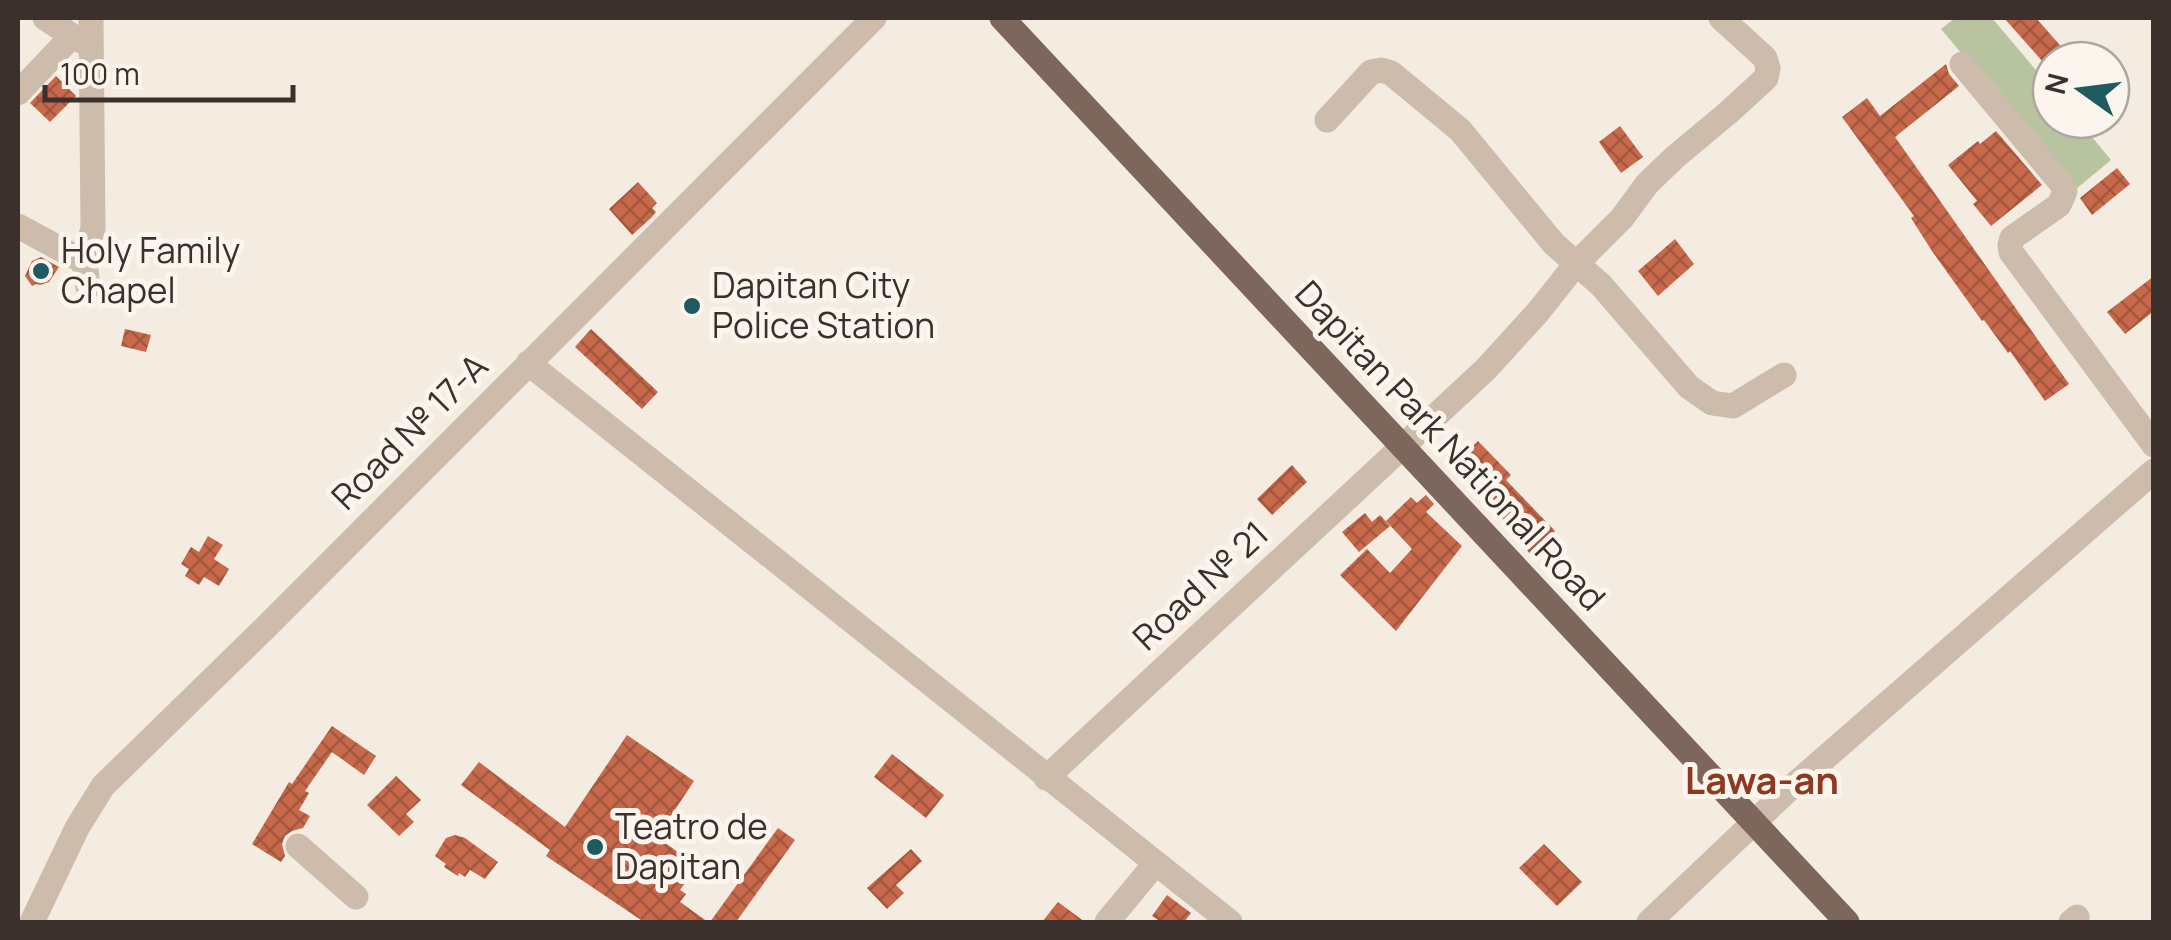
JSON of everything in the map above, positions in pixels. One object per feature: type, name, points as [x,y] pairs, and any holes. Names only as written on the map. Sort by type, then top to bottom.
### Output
[{"type":"main road","name":"Dapitan Park National Road","points":[[1002,18],[1847,922]]},
{"type":"street","points":[[45,18],[84,32]]},
{"type":"street","name":"Road № 17-A","points":[[32,922],[77,828],[103,786],[874,18]]},
{"type":"street","name":"Road № 21","points":[[1046,778],[1486,369],[1576,264],[1622,218],[1646,184],[1766,78],[1765,58],[1721,18]]},
{"type":"street","points":[[18,93],[84,32]]},
{"type":"street","points":[[81,260],[94,229],[84,32]]},
{"type":"street","points":[[1962,64],[2065,191],[2060,206],[2012,238],[2011,252],[2154,445]]},
{"type":"street","points":[[1326,120],[1372,72],[1390,73],[1460,130],[1554,244],[1610,295],[1689,387],[1712,403],[1733,406],[1784,375]]},
{"type":"street","points":[[18,226],[81,260],[88,287]]},
{"type":"street","points":[[528,363],[1230,922]]},
{"type":"street","points":[[1649,922],[1786,792],[2154,471]]},
{"type":"street","points":[[298,846],[356,896]]},
{"type":"street","points":[[1108,922],[1155,864]]},
{"type":"green space","points":[[1955,18],[1992,18],[2031,64],[2031,136],[1941,29]]},
{"type":"green space","points":[[2035,140],[2094,140],[2111,160],[2076,189]]},
{"type":"building","points":[[2004,18],[2036,18],[2055,40],[2031,40],[2031,48]]},
{"type":"building","points":[[1946,64],[1959,86],[1895,137],[2069,384],[2045,401],[2010,351],[1982,321],[1932,251],[1911,218],[1914,216],[1842,117],[1867,98],[1880,116]]},
{"type":"building","points":[[56,76],[76,96],[50,122],[30,103]]},
{"type":"building","points":[[1620,126],[1643,157],[1621,173],[1599,142]]},
{"type":"building","points":[[1996,131],[2042,185],[1991,226],[1948,165]]},
{"type":"building","points":[[2117,168],[2130,184],[2092,215],[2080,198]]},
{"type":"building","points":[[638,182],[657,203],[652,208],[656,212],[632,235],[609,209]]},
{"type":"building","points":[[1675,239],[1694,264],[1658,296],[1638,271]]},
{"type":"building","name":"Holy Family Chapel","points":[[41,257],[59,267],[49,282],[32,286],[25,276],[32,261]]},
{"type":"building","points":[[2154,276],[2154,311],[2125,334],[2107,312]]},
{"type":"building","points":[[125,329],[151,335],[146,352],[121,346]]},
{"type":"building","points":[[591,329],[658,392],[642,409],[575,347]]},
{"type":"building","points":[[1478,441],[1511,475],[1506,480],[1555,531],[1543,550],[1540,545],[1530,554],[1493,509],[1496,505],[1456,463]]},
{"type":"building","points":[[1292,465],[1307,482],[1272,515],[1257,499]]},
{"type":"building","points":[[1426,495],[1434,504],[1426,512],[1462,546],[1396,631],[1340,575],[1367,549],[1390,573],[1412,549],[1386,521],[1411,497],[1417,503]]},
{"type":"building","points":[[1365,513],[1372,522],[1380,515],[1390,526],[1359,552],[1342,532]]},
{"type":"building","points":[[208,536],[223,545],[214,559],[229,569],[219,586],[204,577],[199,585],[185,576],[189,569],[181,564],[191,547],[199,552]]},
{"type":"building","points":[[332,726],[376,756],[364,775],[332,752],[305,791],[309,793],[299,810],[310,816],[303,828],[285,836],[285,856],[281,862],[252,844],[289,782],[292,784]]},
{"type":"building","points":[[627,735],[694,781],[657,837],[697,866],[680,890],[686,894],[680,902],[708,922],[644,922],[546,856],[550,850],[461,785],[479,762],[565,827]]},
{"type":"building","points":[[892,754],[944,795],[926,818],[874,777]]},
{"type":"building","points":[[396,776],[421,800],[406,814],[414,822],[399,836],[367,805]]},
{"type":"building","points":[[778,828],[795,840],[736,922],[710,922]]},
{"type":"building","points":[[455,835],[498,862],[485,879],[470,870],[465,877],[459,873],[458,876],[435,856],[446,838]]},
{"type":"building","points":[[1544,844],[1582,882],[1557,906],[1519,868]]},
{"type":"building","points":[[911,849],[922,861],[896,885],[904,893],[887,909],[867,888]]},
{"type":"building","points":[[1167,895],[1191,913],[1184,922],[1161,922],[1152,916]]},
{"type":"building","points":[[1058,902],[1085,922],[1042,922]]},
{"type":"place","name":"Holy Family Chapel","points":[[41,271]]},
{"type":"place","name":"Dapitan City Police Station","points":[[692,306]]},
{"type":"place","name":"Teatro de Dapitan","points":[[595,847]]},
{"type":"district","name":"Lawa-an","points":[[1762,781]]}]
